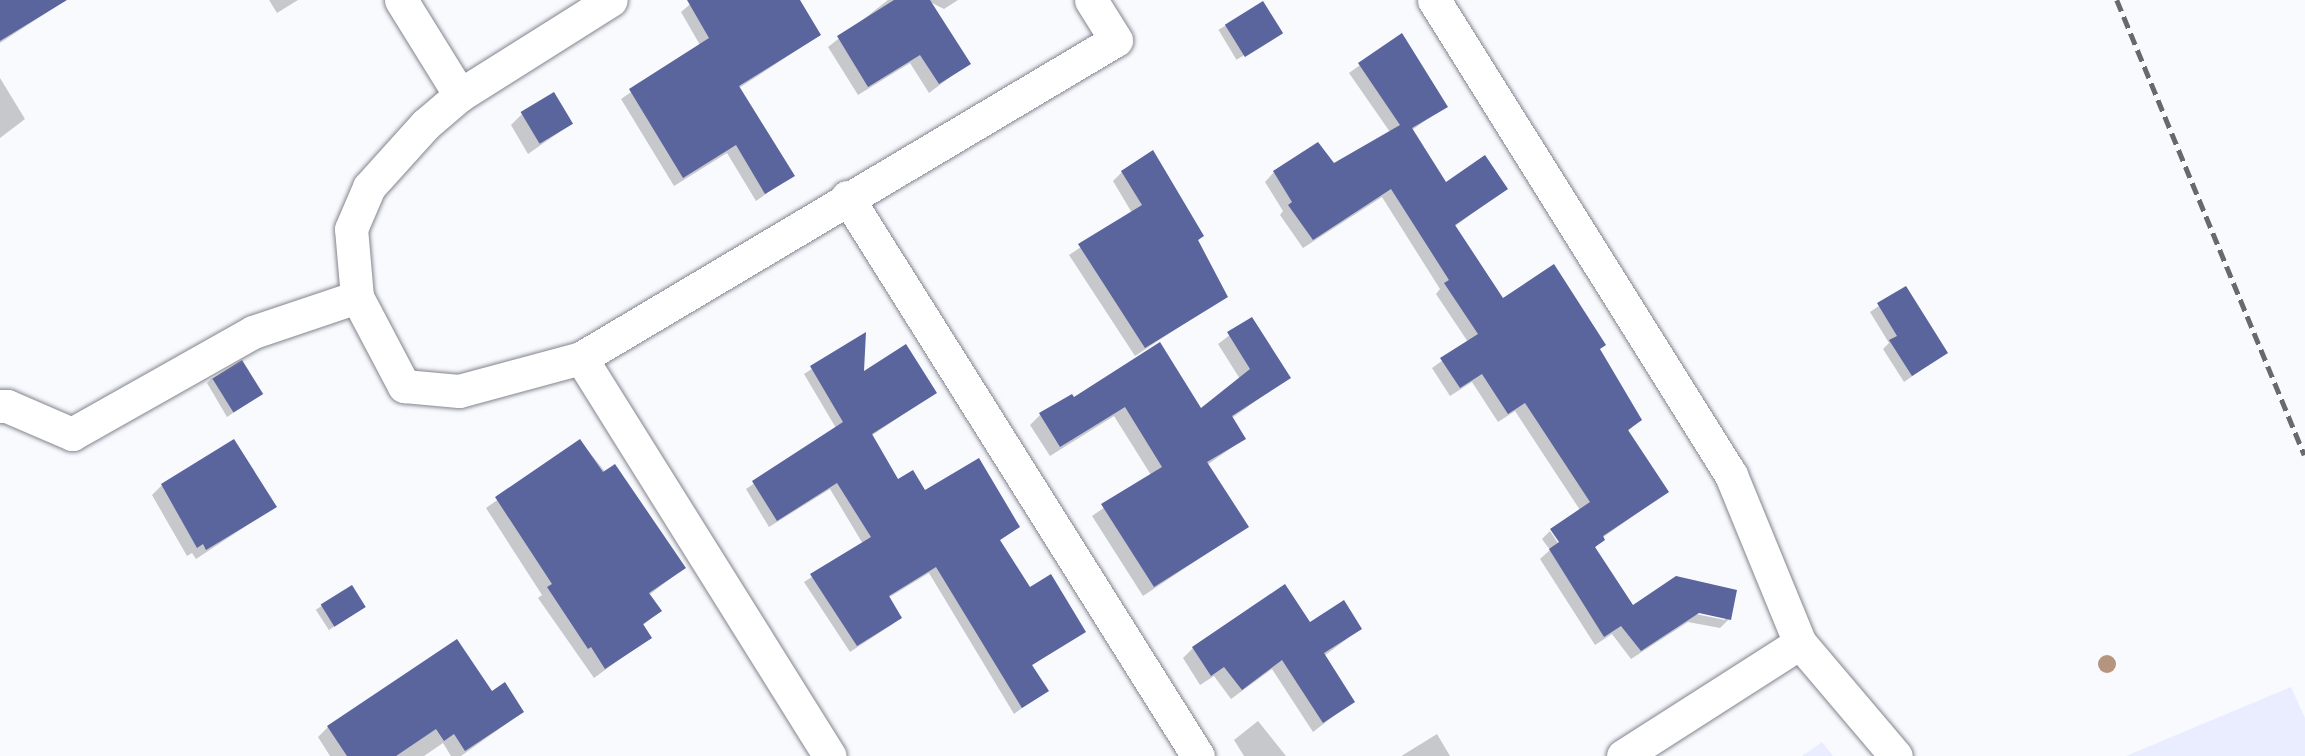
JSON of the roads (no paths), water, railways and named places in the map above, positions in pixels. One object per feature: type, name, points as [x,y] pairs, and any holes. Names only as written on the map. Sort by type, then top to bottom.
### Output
[{"type":"street","points":[[400,0],[460,95]]},
{"type":"street","points":[[611,0],[460,95],[426,124],[369,187],[351,229],[357,297],[404,386],[459,391],[581,358],[847,197],[1116,40],[1091,0]]},
{"type":"street","points":[[1434,0],[1731,475],[1800,643],[1896,756]]},
{"type":"street","points":[[847,197],[1198,756]]},
{"type":"street","points":[[2,404],[72,434],[253,332],[357,297]]},
{"type":"street","points":[[581,358],[830,756]]},
{"type":"street","points":[[1623,756],[1800,643]]},
{"type":"railway","points":[[2117,0],[2305,455]]}]
